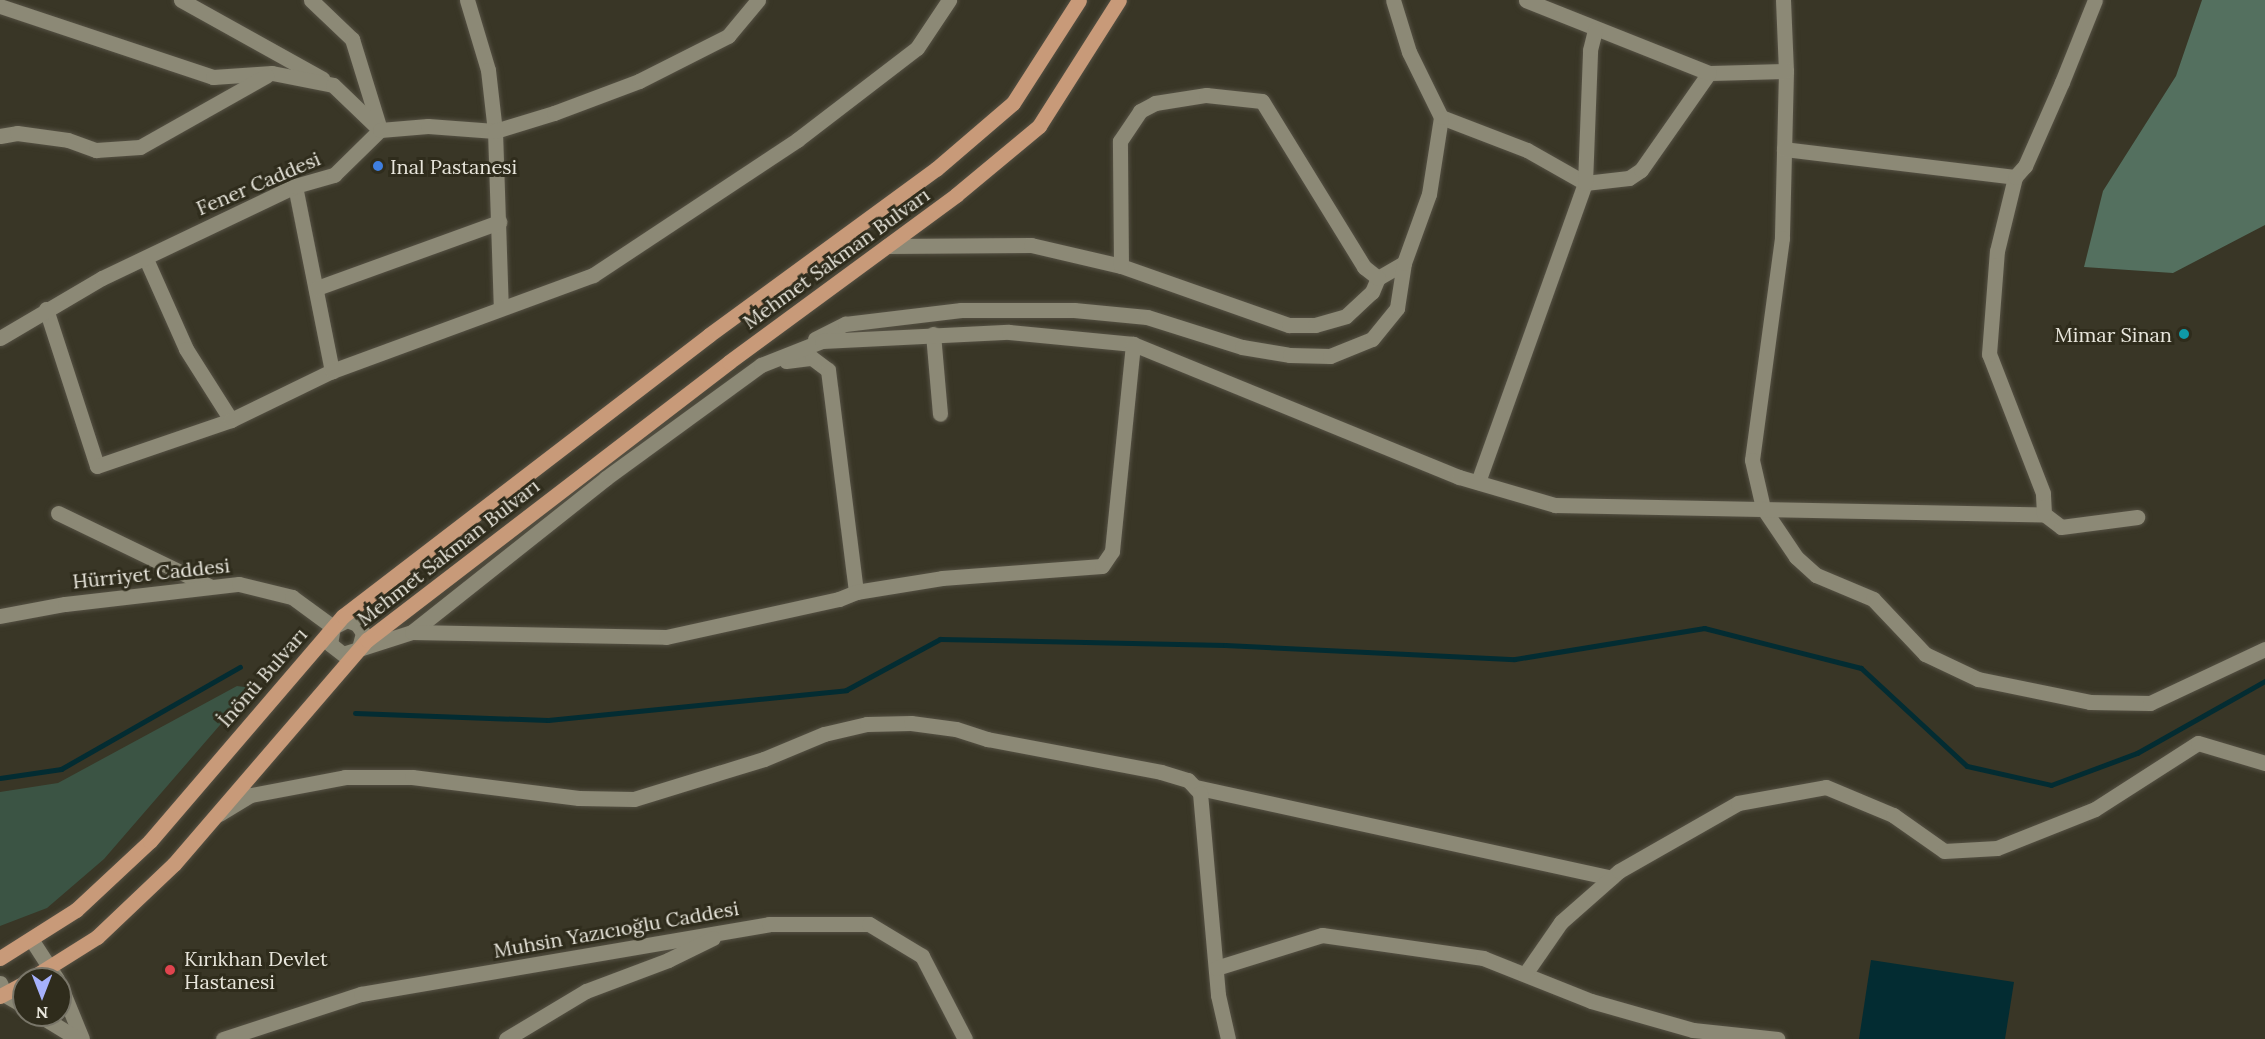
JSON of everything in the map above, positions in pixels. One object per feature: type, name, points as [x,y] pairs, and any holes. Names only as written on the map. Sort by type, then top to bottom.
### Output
[{"type":"main road","name":"Mehmet Sakman Bulvarı","points":[[333,627],[709,335],[936,169],[1013,103],[1079,0]]},
{"type":"main road","name":"Mehmet Sakman Bulvarı","points":[[359,648],[720,369],[956,195],[1039,126],[1119,0]]},
{"type":"main road","name":"İnönü Bulvarı","points":[[0,958],[76,910],[150,841],[333,627]]},
{"type":"main road","points":[[60,967],[97,937],[174,864],[359,648]]},
{"type":"street","points":[[181,0],[333,85],[380,130],[428,126],[495,131],[639,81],[728,36],[758,0]]},
{"type":"street","points":[[311,0],[352,39],[380,130]]},
{"type":"street","points":[[467,0],[488,70],[495,131],[501,308]]},
{"type":"street","points":[[46,309],[97,466],[231,420],[332,371],[593,275],[797,140],[917,48],[950,0]]},
{"type":"street","points":[[412,632],[606,478],[761,365],[845,324],[961,310],[1074,310],[1147,317],[1242,347],[1290,355],[1330,356],[1372,339],[1397,308],[1404,264],[1428,194],[1441,117],[1409,52],[1393,0]]},
{"type":"street","points":[[1526,0],[1595,30],[1697,65],[1709,73],[1786,71]]},
{"type":"street","points":[[1783,0],[1786,71],[1782,238],[1752,460],[1763,508],[1796,557],[1816,575],[1873,599],[1926,654],[1978,679],[2090,702],[2150,703],[2265,649]]},
{"type":"street","points":[[2044,514],[2043,493],[1989,354],[1997,251],[2015,177],[2025,166],[2095,0]]},
{"type":"street","points":[[0,6],[213,76],[272,73],[333,85]]},
{"type":"street","points":[[1478,482],[1585,183],[1590,50],[1595,30]]},
{"type":"street","points":[[0,136],[17,133],[68,140],[96,150],[140,147],[272,73]]},
{"type":"street","points":[[1441,117],[1527,150],[1585,183],[1629,178],[1641,170],[1709,73]]},
{"type":"street","points":[[1121,266],[1120,141],[1140,111],[1155,102],[1206,95],[1262,101],[1364,267],[1378,278]]},
{"type":"street","name":"Fener Caddesi","points":[[0,338],[102,278],[146,259],[200,230],[295,186],[334,175],[380,130]]},
{"type":"street","points":[[1784,149],[2015,177]]},
{"type":"street","points":[[295,186],[332,371]]},
{"type":"street","points":[[317,288],[499,222]]},
{"type":"street","points":[[887,246],[1031,245],[1121,266],[1289,325],[1315,325],[1346,316],[1372,292],[1378,278],[1404,264]]},
{"type":"street","points":[[146,259],[186,350],[231,420]]},
{"type":"street","points":[[761,365],[822,341],[933,334],[1009,332],[1133,344],[1478,482],[1555,505],[1763,508],[1906,514],[2044,514],[2061,527],[2137,517]]},
{"type":"street","points":[[933,334],[940,414]]},
{"type":"street","points":[[359,648],[412,632],[666,637],[839,600],[856,592],[942,578],[1102,566],[1112,551],[1133,344]]},
{"type":"street","points":[[761,365],[812,358],[828,370],[856,592]]},
{"type":"street","points":[[58,513],[210,586]]},
{"type":"street","name":"Hürriyet Caddesi","points":[[0,616],[210,586],[240,584],[292,597],[333,627]]},
{"type":"street","name":"Mehmet Sakman Bulvarı","points":[[333,627],[347,620],[357,624],[363,633],[359,648]]},
{"type":"street","name":"İnönü Bulvarı","points":[[333,627],[329,638],[333,649],[349,654],[359,648]]},
{"type":"street","points":[[214,817],[251,795],[345,777],[412,777],[579,798],[634,799],[764,759],[824,734],[867,724],[911,723],[956,729],[987,739],[1161,772],[1188,780],[1200,793],[1205,814],[1216,968],[1228,1039]]},
{"type":"street","points":[[1525,974],[1561,922],[1611,878],[1738,803],[1826,787],[1893,815],[1944,851],[1997,848],[2095,808],[2198,743],[2265,764]]},
{"type":"street","points":[[1195,787],[1611,878]]},
{"type":"street","name":"Muhsin Yazıcıoğlu Caddesi","points":[[223,1039],[361,994],[769,924],[869,924],[922,956],[965,1039]]},
{"type":"street","points":[[506,1039],[586,991],[668,960],[721,932]]},
{"type":"street","points":[[1216,968],[1322,935],[1483,958],[1591,1001],[1693,1030],[1778,1039]]},
{"type":"street","points":[[31,939],[51,967]]},
{"type":"street","points":[[72,1017],[80,1039]]},
{"type":"street","points":[[60,1027],[80,1039]]},
{"type":"green space","points":[[2202,0],[2265,0],[2265,225],[2173,273],[2084,267],[2103,191],[2176,76]]},
{"type":"green space","points":[[237,686],[252,688],[104,859],[47,908],[0,926],[0,792],[58,783]]},
{"type":"water","points":[[1871,960],[2014,982],[2005,1039],[1859,1039]]},
{"type":"waterway","points":[[355,713],[548,720],[846,690],[940,639],[1225,645],[1515,659],[1704,628],[1861,668],[1967,766],[2051,785],[2137,753],[2265,681]]},
{"type":"waterway","points":[[0,778],[61,769],[240,667]]},
{"type":"place","name":"Inal Pastanesi","points":[[378,166]]},
{"type":"place","name":"Mimar Sinan","points":[[2184,334]]},
{"type":"place","name":"Kırıkhan Devlet Hastanesi","points":[[170,970]]}]
